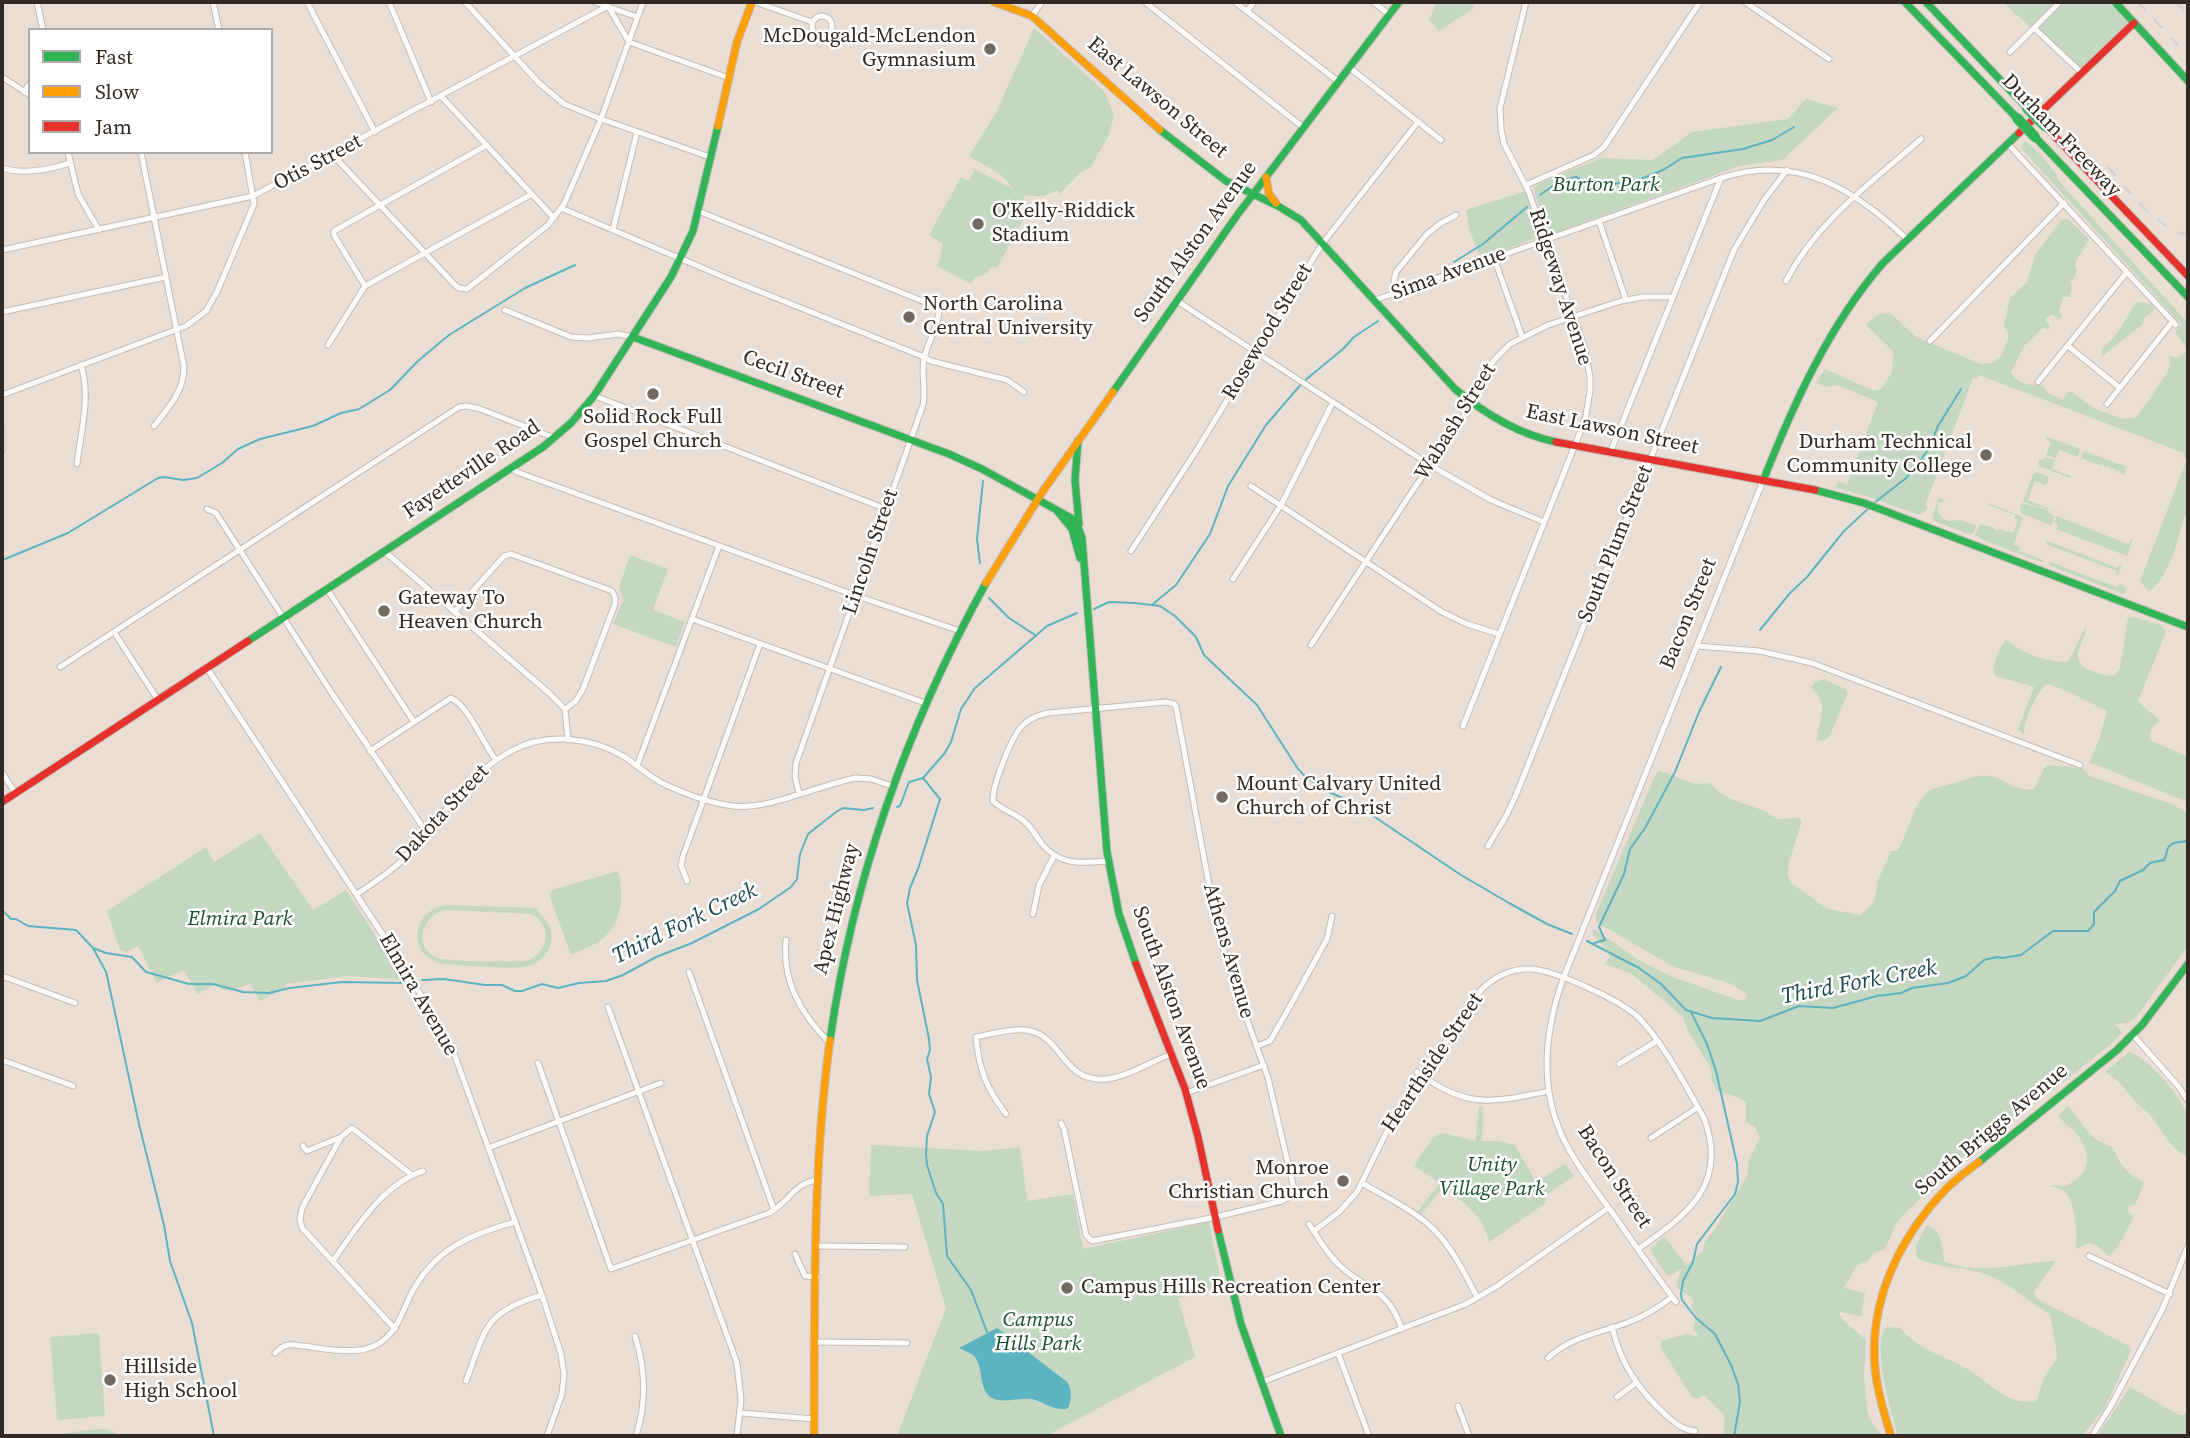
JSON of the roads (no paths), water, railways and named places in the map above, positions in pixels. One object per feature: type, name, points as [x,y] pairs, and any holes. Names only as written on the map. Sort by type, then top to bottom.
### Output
[{"type":"main road","name":"Fayetteville Road","points":[[2,802],[511,468],[555,438],[579,416],[633,337],[681,259],[692,233],[741,27],[754,2]]},
{"type":"main road","name":"East Lawson Street","points":[[994,2],[1031,16],[1152,123],[1226,181],[1301,220],[1455,389],[1500,422],[1526,434],[1574,446],[1832,494],[1864,503],[2188,627]]},
{"type":"main road","name":"South Alston Avenue","points":[[1078,441],[1252,195],[1399,2]]},
{"type":"main road","name":"Durham Freeway","points":[[1905,2],[2188,297]]},
{"type":"main road","name":"Durham Freeway","points":[[1926,2],[2188,276]]},
{"type":"main road","points":[[2115,2],[2188,80]]},
{"type":"main road","name":"Bacon Street","points":[[1763,481],[1786,422],[1820,357],[1864,285],[2134,23]]},
{"type":"main road","points":[[1266,177],[1269,194],[1278,206]]},
{"type":"main road","points":[[2132,238],[2188,304]]},
{"type":"main road","points":[[2152,238],[2188,270]]},
{"type":"main road","name":"Cecil Street","points":[[633,337],[911,439],[982,469],[1037,501],[1058,512],[1066,513],[1079,524]]},
{"type":"main road","points":[[1078,441],[1075,480],[1082,563]]},
{"type":"main road","name":"Apex Highway","points":[[814,1436],[818,1180],[824,1091],[839,984],[855,907],[892,786],[925,704],[994,569],[1078,441]]},
{"type":"main road","points":[[1058,512],[1072,529],[1082,563]]},
{"type":"main road","name":"South Alston Avenue","points":[[1082,563],[1111,887],[1121,923],[1186,1093],[1232,1294],[1250,1353],[1281,1436]]},
{"type":"main road","name":"South Briggs Avenue","points":[[1891,1436],[1875,1379],[1875,1328],[1884,1285],[1904,1240],[1926,1209],[1948,1187],[2133,1035],[2188,964]]},
{"type":"street","points":[[37,2],[43,28]]},
{"type":"street","points":[[213,2],[219,28]]},
{"type":"street","points":[[307,2],[375,132]]},
{"type":"street","points":[[388,2],[431,102]]},
{"type":"street","points":[[465,2],[555,98],[576,110],[710,157]]},
{"type":"street","points":[[595,2],[637,17]]},
{"type":"street","points":[[333,155],[455,285],[467,289],[554,218],[561,208],[601,119],[643,2]]},
{"type":"street","points":[[754,2],[813,22]]},
{"type":"street","points":[[1031,16],[1042,2]]},
{"type":"street","points":[[1145,2],[1304,128]]},
{"type":"street","points":[[1235,2],[1339,82]]},
{"type":"street","points":[[1247,11],[1254,2]]},
{"type":"street","points":[[1373,2],[1390,15]]},
{"type":"street","name":"Ridgeway Avenue","points":[[1463,726],[1586,415],[1590,384],[1584,346],[1526,185],[1503,139],[1500,112],[1526,2]]},
{"type":"street","points":[[1526,185],[1594,155],[1604,147],[1700,2]]},
{"type":"street","points":[[1745,2],[1829,59]]},
{"type":"street","points":[[1754,8],[1758,2]]},
{"type":"street","points":[[2010,52],[2060,2]]},
{"type":"street","points":[[608,6],[629,42],[729,78]]},
{"type":"street","name":"Otis Street","points":[[2,250],[253,196],[608,6]]},
{"type":"street","points":[[2034,28],[2082,73]]},
{"type":"street","points":[[1350,68],[1441,140]]},
{"type":"street","points":[[2,77],[27,94]]},
{"type":"street","points":[[441,96],[554,218]]},
{"type":"street","name":"Rosewood Street","points":[[1130,551],[1198,448],[1322,244],[1418,121]]},
{"type":"street","points":[[613,229],[637,132]]},
{"type":"street","points":[[1786,281],[1811,241],[1855,197],[1922,139]]},
{"type":"street","points":[[2008,144],[2175,323],[2107,404]]},
{"type":"street","points":[[365,286],[334,231],[487,145]]},
{"type":"street","points":[[68,154],[78,194],[99,230]]},
{"type":"street","points":[[141,154],[184,361],[184,380],[180,391],[154,426]]},
{"type":"street","points":[[2,395],[193,323],[210,306],[254,204],[245,154]]},
{"type":"street","points":[[2,168],[19,172],[44,170],[70,163]]},
{"type":"street","name":"Sima Avenue","points":[[1375,300],[1721,178],[1752,170],[1787,170],[1812,176],[1855,197],[1908,240]]},
{"type":"street","name":"South Plum Street","points":[[1488,846],[1516,795],[1734,250],[1764,200],[1787,170]]},
{"type":"street","points":[[1610,453],[1721,178]]},
{"type":"street","points":[[328,345],[365,286],[532,194]]},
{"type":"street","points":[[1930,341],[2064,204]]},
{"type":"street","points":[[561,208],[931,361],[1007,380],[1024,392]]},
{"type":"street","name":"Lincoln Street","points":[[698,211],[939,310],[938,320],[924,356],[925,395],[857,596],[796,763],[795,778],[799,793]]},
{"type":"street","points":[[1398,292],[1394,277],[1396,272],[1427,234],[1455,215]]},
{"type":"street","points":[[1599,221],[1626,300]]},
{"type":"street","points":[[1494,258],[1522,336]]},
{"type":"street","points":[[2038,382],[2127,272]]},
{"type":"street","points":[[2,312],[166,276]]},
{"type":"street","name":"Wabash Street","points":[[1311,645],[1472,404],[1485,373],[1510,344],[1522,336],[1573,316],[1626,300],[1673,296]]},
{"type":"street","points":[[1177,301],[1430,465],[1489,499],[1544,522]]},
{"type":"street","name":"Cecil Street","points":[[505,310],[571,337],[588,338],[610,334],[633,337]]},
{"type":"street","points":[[2068,346],[2120,388]]},
{"type":"street","points":[[77,464],[85,401],[81,365]]},
{"type":"street","points":[[595,396],[886,509]]},
{"type":"street","points":[[1233,579],[1281,505],[1333,402]]},
{"type":"street","points":[[60,667],[455,409],[463,406],[480,409],[555,438]]},
{"type":"street","points":[[2,426],[2,450]]},
{"type":"street","points":[[511,468],[719,546],[960,631]]},
{"type":"street","name":"Bacon Street","points":[[1612,1327],[1674,1300],[1565,1142],[1549,1091],[1546,1057],[1550,1022],[1563,979],[1763,481]]},
{"type":"street","points":[[1251,486],[1449,616],[1499,634]]},
{"type":"street","points":[[207,509],[216,513],[370,751],[427,833]]},
{"type":"street","points":[[637,766],[719,546]]},
{"type":"street","points":[[384,551],[565,709],[568,740]]},
{"type":"street","points":[[455,611],[504,556],[511,554],[608,588],[614,593],[615,604],[583,689],[576,701],[565,709]]},
{"type":"street","points":[[327,589],[414,722]]},
{"type":"street","points":[[692,619],[925,704]]},
{"type":"street","points":[[114,632],[158,700]]},
{"type":"street","points":[[687,881],[681,860],[761,644]]},
{"type":"street","points":[[1697,646],[1759,651],[1812,663],[2080,765]]},
{"type":"street","name":"Elmira Avenue","points":[[207,668],[415,983],[448,1042],[542,1295],[561,1354],[564,1368],[561,1401],[547,1436]]},
{"type":"street","points":[[370,751],[447,700],[456,700],[496,760]]},
{"type":"street","name":"Athens Avenue","points":[[1094,708],[1166,702],[1174,704],[1217,928],[1275,1105],[1293,1185],[1292,1195],[1282,1201],[1216,1217]]},
{"type":"street","points":[[1094,708],[1048,713],[1023,724],[1012,741],[994,790],[993,801],[998,807],[1023,820],[1054,856],[1072,863],[1108,861]]},
{"type":"street","name":"Dakota Street","points":[[357,894],[402,860],[474,779],[496,760],[526,744],[568,740],[605,747],[661,782],[703,799],[730,805],[752,806],[856,778],[872,779],[892,786]]},
{"type":"street","points":[[2,772],[15,793]]},
{"type":"street","points":[[1033,914],[1039,885],[1054,856]]},
{"type":"street","points":[[1257,1046],[1270,1041],[1294,1000],[1327,939],[1332,916]]},
{"type":"street","points":[[786,940],[786,971],[790,983],[811,1023],[830,1042]]},
{"type":"street","name":"Hearthside Street","points":[[1314,1231],[1339,1212],[1362,1183],[1387,1129],[1477,996],[1495,978],[1514,971],[1532,969],[1545,971],[1603,995],[1625,1006],[1640,1019],[1657,1041],[1706,1126],[1710,1143],[1710,1163],[1703,1189],[1681,1218],[1638,1249]]},
{"type":"street","points":[[689,972],[774,1210]]},
{"type":"street","points":[[2,975],[75,1003]]},
{"type":"street","points":[[608,1007],[737,1363],[741,1387],[741,1413],[737,1436]]},
{"type":"street","points":[[1006,1114],[992,1096],[984,1079],[976,1037],[1015,1030],[1041,1034],[1070,1067],[1094,1078],[1119,1076],[1172,1054]]},
{"type":"street","points":[[2133,1035],[2188,1101]]},
{"type":"street","points":[[1619,1064],[1657,1041]]},
{"type":"street","points":[[2,1060],[73,1086]]},
{"type":"street","points":[[538,1063],[611,1269],[774,1210],[784,1204],[799,1185],[818,1180]]},
{"type":"street","points":[[1186,1093],[1264,1065]]},
{"type":"street","points":[[1417,1072],[1445,1090],[1467,1099],[1505,1100],[1549,1091]]},
{"type":"street","points":[[488,1147],[661,1083]]},
{"type":"street","points":[[1651,1138],[1698,1108]]},
{"type":"street","points":[[1061,1123],[1089,1239],[1097,1241],[1216,1217]]},
{"type":"street","points":[[303,1146],[307,1151],[352,1128],[412,1175]]},
{"type":"street","points":[[337,1138],[302,1208],[300,1216],[304,1231],[395,1329]]},
{"type":"street","points":[[334,1261],[386,1195],[412,1175],[423,1171]]},
{"type":"street","points":[[1362,1183],[1430,1225],[1449,1248],[1477,1297]]},
{"type":"street","points":[[1262,1382],[1402,1329],[1477,1297],[1497,1286],[1608,1208]]},
{"type":"street","points":[[275,1353],[289,1345],[345,1350],[367,1349],[387,1338],[395,1329],[418,1281],[443,1254],[486,1230],[515,1222]]},
{"type":"street","points":[[1309,1224],[1340,1266],[1386,1298],[1393,1306],[1402,1329]]},
{"type":"street","points":[[817,1246],[905,1247]]},
{"type":"street","points":[[2092,1436],[2112,1404],[2170,1294],[2188,1246]]},
{"type":"street","points":[[795,1254],[805,1276],[817,1277]]},
{"type":"street","points":[[2089,1256],[2170,1294]]},
{"type":"street","points":[[466,1381],[484,1334],[497,1315],[513,1305],[542,1295]]},
{"type":"street","points":[[1548,1358],[1573,1341],[1612,1327],[1620,1354],[1646,1396],[1682,1428],[1695,1431]]},
{"type":"street","points":[[635,1336],[644,1370],[645,1394],[636,1436]]},
{"type":"street","points":[[815,1342],[907,1343]]},
{"type":"street","points":[[1338,1353],[1369,1436]]},
{"type":"street","points":[[1617,1397],[1636,1383]]},
{"type":"street","points":[[1458,1406],[1469,1436]]},
{"type":"street","points":[[741,1413],[814,1419]]},
{"type":"water","points":[[997,1328],[1067,1382],[1071,1395],[1068,1408],[1055,1408],[1032,1399],[1004,1400],[989,1396],[983,1386],[976,1359],[959,1348]]},
{"type":"waterway","points":[[1540,195],[1560,181],[1576,177],[1594,185],[1641,179],[1682,158],[1743,149],[1772,140],[1794,127]]},
{"type":"waterway","points":[[1454,262],[1483,244],[1527,207]]},
{"type":"waterway","points":[[5,559],[68,533],[158,478],[197,478],[222,463],[238,449],[260,439],[313,426],[341,413],[359,409],[390,390],[418,361],[449,335],[525,288],[575,265]]},
{"type":"waterway","points":[[1153,604],[1176,585],[1210,534],[1228,486],[1266,425],[1303,382],[1354,337],[1378,321]]},
{"type":"waterway","points":[[1874,503],[1905,479],[1918,464],[1961,389]]},
{"type":"waterway","points":[[980,563],[977,539],[983,481]]},
{"type":"waterway","points":[[1760,630],[1844,531],[1870,507]]},
{"type":"waterway","points":[[989,598],[1009,618],[1035,635]]},
{"type":"waterway","name":"Third Fork Creek","points":[[1094,609],[1109,602],[1135,603],[1160,606],[1175,616],[1196,637],[1204,655],[1257,705],[1298,769],[1307,778],[1354,803],[1461,875],[1547,924],[1572,934]]},
{"type":"waterway","name":"Third Fork Creek","points":[[897,807],[900,806],[909,782],[923,778],[944,754],[951,742],[961,709],[975,688],[1047,626],[1077,613]]},
{"type":"waterway","points":[[1594,943],[1605,940],[1599,927],[1624,874],[1630,849],[1645,828],[1675,772],[1721,667]]},
{"type":"waterway","points":[[923,778],[940,799],[907,903],[916,945],[917,980],[929,1039],[929,1094],[935,1112],[927,1136],[927,1165],[936,1193],[943,1204],[947,1256],[971,1290],[987,1332]]},
{"type":"waterway","name":"Third Fork Creek","points":[[422,980],[444,979],[502,985],[522,991],[542,984],[558,988],[606,981],[623,975],[759,909],[791,887],[797,879],[800,854],[808,834],[843,808],[873,808]]},
{"type":"waterway","name":"Third Fork Creek","points":[[1587,941],[1639,968],[1661,984],[1686,1010],[1712,1018],[1760,1021],[1799,1006],[1833,1008],[1877,996],[1901,993],[1912,988],[1948,983],[1966,976],[1984,960],[2021,955],[2053,931],[2088,931],[2094,924],[2094,912],[2115,891],[2120,881],[2143,870],[2150,863],[2164,860],[2168,848],[2173,844],[2188,841]]},
{"type":"waterway","name":"Third Fork Creek","points":[[2,910],[11,919],[28,926],[76,930],[93,948],[132,957],[146,972],[189,984],[213,984],[243,992],[269,993],[342,982],[405,983]]},
{"type":"waterway","points":[[93,948],[106,972],[170,1261],[192,1323],[214,1436]]},
{"type":"waterway","points":[[1691,1012],[1707,1044],[1716,1071],[1737,1164],[1738,1182],[1735,1194],[1697,1244],[1681,1294],[1682,1300],[1696,1318],[1715,1334],[1731,1365],[1738,1384],[1740,1402],[1734,1436]]},
{"type":"railway","points":[[2138,2],[2188,56]]},
{"type":"railway","points":[[2176,2],[2188,15]]},
{"type":"railway","points":[[2108,167],[2154,217],[2164,225],[2188,235]]},
{"type":"place","name":"McDougald-McLendon Gymnasium","points":[[990,49]]},
{"type":"place","name":"O'Kelly-Riddick Stadium","points":[[978,224]]},
{"type":"place","name":"North Carolina Central University","points":[[909,317]]},
{"type":"place","name":"Solid Rock Full Gospel Church","points":[[653,394]]},
{"type":"place","name":"Durham Technical Community College","points":[[1986,455]]},
{"type":"place","name":"Gateway To Heaven Church","points":[[384,611]]},
{"type":"place","name":"Mount Calvary United Church of Christ","points":[[1222,797]]},
{"type":"place","name":"Monroe Christian Church","points":[[1343,1181]]},
{"type":"place","name":"Campus Hills Recreation Center","points":[[1067,1288]]},
{"type":"place","name":"Hillside High School","points":[[110,1380]]},
{"type":"park label","name":"Burton Park","points":[[1606,186]]},
{"type":"park label","name":"Elmira Park","points":[[240,920]]},
{"type":"park label","name":"Unity Village Park","points":[[1492,1178]]},
{"type":"park label","name":"Campus Hills Park","points":[[1038,1333]]}]
